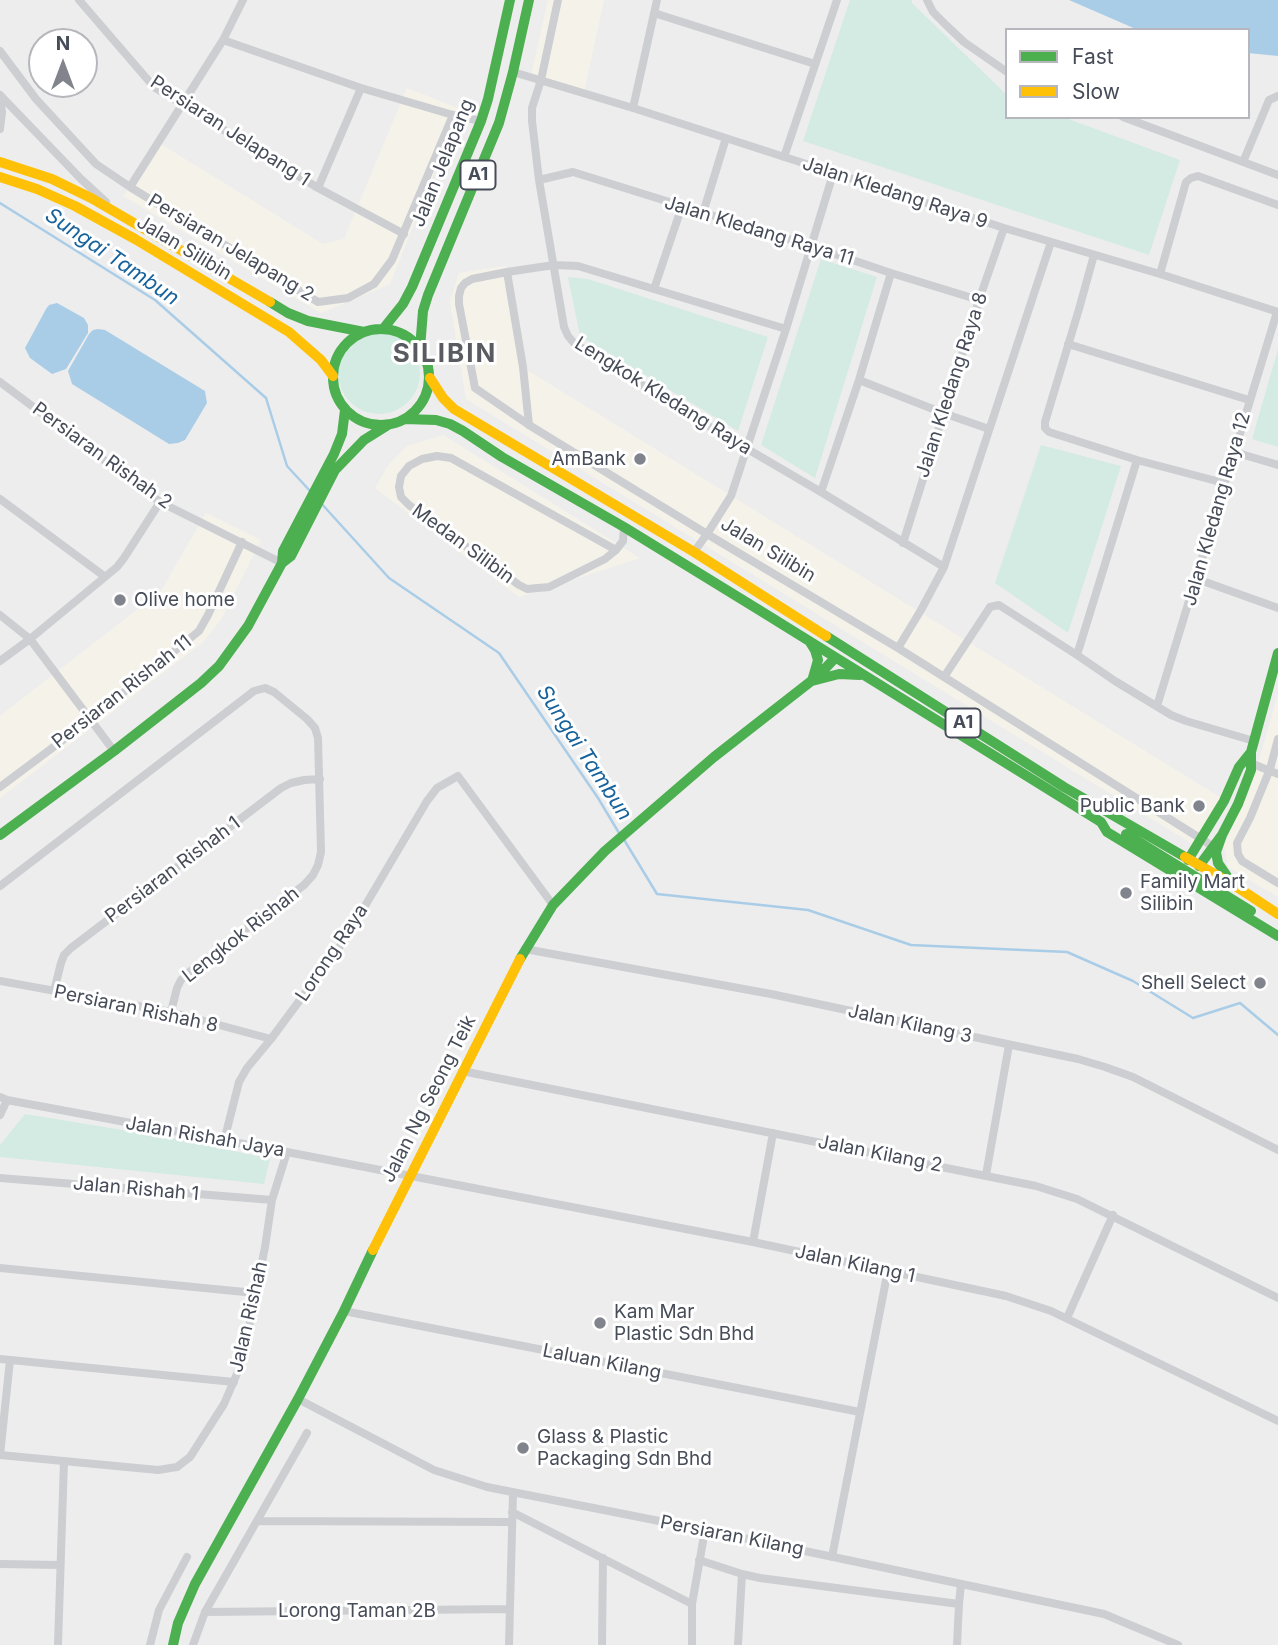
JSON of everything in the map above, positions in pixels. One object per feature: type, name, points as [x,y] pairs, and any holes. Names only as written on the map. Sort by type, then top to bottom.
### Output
[{"type":"main road","name":"Jalan Jelapang","points":[[383,329],[403,304],[412,286],[481,121],[510,0]]},
{"type":"main road","name":"Jalan Jelapang","points":[[420,348],[423,311],[428,295],[499,123],[529,0]]},
{"type":"main road","name":"Jalan Silibin","points":[[0,162],[52,179],[118,213],[288,313],[316,323],[364,332]]},
{"type":"main road","name":"Jalan Silibin","points":[[0,177],[37,189],[75,206],[147,246],[289,332],[313,352],[333,376]]},
{"type":"main road","points":[[388,425],[366,423],[345,410],[337,397],[333,376],[336,361],[351,339],[364,332],[383,329],[403,334],[420,348]]},
{"type":"main road","name":"A1","points":[[420,348],[426,358],[430,378]]},
{"type":"main road","points":[[405,419],[423,402],[430,378]]},
{"type":"main road","name":"Jalan Silibin","points":[[430,378],[454,409],[694,552],[1064,787],[1192,865],[1234,885],[1278,914]]},
{"type":"main road","points":[[0,835],[114,751],[219,666],[248,626],[282,562],[283,551],[332,468],[342,434],[345,410]]},
{"type":"main road","name":"A1","points":[[388,425],[405,419],[419,418],[450,424],[705,576],[1101,822],[1107,832],[1278,936]]},
{"type":"main road","points":[[332,468],[353,449],[388,425]]},
{"type":"main road","points":[[616,506],[632,532],[651,537],[678,554],[687,555],[694,552]]},
{"type":"main road","points":[[694,552],[694,565],[705,576]]},
{"type":"main road","points":[[827,635],[837,648],[835,658]]},
{"type":"main road","points":[[809,641],[817,660],[812,681]]},
{"type":"main road","points":[[1192,865],[1214,847],[1238,804],[1250,754],[1276,671],[1278,653]]},
{"type":"main road","name":"Jalan Ng Seong Teik","points":[[173,1645],[178,1623],[195,1584],[298,1399],[462,1071],[525,949],[553,905],[605,851],[714,758],[812,681],[835,658]]},
{"type":"main road","points":[[812,681],[839,674],[865,676]]},
{"type":"main road","points":[[1192,865],[1200,839],[1224,801],[1239,767],[1250,754]]},
{"type":"main road","points":[[1101,822],[1192,865],[1278,931]]},
{"type":"main road","points":[[1222,835],[1216,852],[1218,863],[1234,885]]},
{"type":"street","name":"Persiaran Jelapang 1","points":[[79,0],[154,87],[318,188],[404,234]]},
{"type":"street","name":"Lengkok Kledang Raya","points":[[558,0],[541,80],[532,108],[532,121],[539,180],[564,327],[568,336],[574,343],[944,567]]},
{"type":"street","points":[[632,108],[657,0]]},
{"type":"street","points":[[784,157],[837,0]]},
{"type":"street","points":[[927,0],[933,12],[964,42],[1005,71]]},
{"type":"street","points":[[130,187],[223,40],[241,1]]},
{"type":"street","points":[[654,13],[815,64]]},
{"type":"street","points":[[223,40],[361,88],[481,121]]},
{"type":"street","name":"Persiaran Jelapang 2","points":[[0,51],[36,99],[96,163],[130,187],[318,302],[348,298],[374,284],[392,260],[453,115]]},
{"type":"street","name":"Jalan Kledang Raya 9","points":[[513,72],[1278,312]]},
{"type":"street","points":[[318,188],[361,88]]},
{"type":"street","points":[[0,96],[0,129]]},
{"type":"street","name":"Jalan Silibin","points":[[0,96],[118,213]]},
{"type":"street","points":[[1243,162],[1269,100],[1278,96]]},
{"type":"street","points":[[1127,119],[1278,175]]},
{"type":"street","points":[[703,213],[726,138]]},
{"type":"street","name":"Jalan Kledang Raya 11","points":[[539,180],[573,172],[979,300]]},
{"type":"street","points":[[694,552],[731,496],[834,174]]},
{"type":"street","points":[[1160,274],[1186,182],[1191,178],[1198,176],[1278,205]]},
{"type":"street","points":[[654,289],[682,206]]},
{"type":"street","name":"Jalan Kledang Raya 8","points":[[902,543],[1004,228]]},
{"type":"street","points":[[898,648],[944,567],[1051,242]]},
{"type":"street","points":[[1094,254],[1045,428],[1049,432],[1137,460],[1224,483]]},
{"type":"street","name":"Jalan Silibin","points":[[786,329],[578,266],[554,265],[472,279],[461,288],[459,304],[475,388],[529,425],[898,648],[1214,847]]},
{"type":"street","points":[[507,272],[523,367],[529,425]]},
{"type":"street","points":[[821,492],[891,273]]},
{"type":"street","name":"Jalan Kledang Raya 12","points":[[1157,706],[1278,312]]},
{"type":"street","points":[[1068,344],[1249,400]]},
{"type":"street","points":[[859,380],[989,429]]},
{"type":"street","name":"Persiaran Rishah 2","points":[[0,382],[160,502],[282,562]]},
{"type":"street","points":[[1234,452],[1278,465]]},
{"type":"street","name":"Medan Silibin","points":[[616,550],[451,458],[437,456],[422,459],[409,466],[401,477],[401,496],[409,505],[527,589],[548,587],[605,559],[616,550],[623,541]]},
{"type":"street","points":[[1077,654],[1137,460]]},
{"type":"street","points":[[0,499],[104,576]]},
{"type":"street","points":[[0,661],[117,567],[160,502]]},
{"type":"street","points":[[623,541],[632,532]]},
{"type":"street","points":[[623,541],[632,532]]},
{"type":"street","name":"Persiaran Rishah 11","points":[[0,787],[90,719],[198,631],[242,542]]},
{"type":"street","points":[[1197,579],[1278,608]]},
{"type":"street","points":[[944,677],[990,607],[999,605],[1115,681],[1250,754],[1274,772]]},
{"type":"street","points":[[0,615],[30,639],[114,751]]},
{"type":"street","name":"Lengkok Rishah","points":[[0,886],[254,691],[265,688],[274,692],[307,719],[315,728],[318,738],[321,852],[318,865],[304,885],[188,973],[177,988],[171,1012]]},
{"type":"street","points":[[1278,739],[1274,772],[1237,843],[1242,862],[1278,883]]},
{"type":"street","name":"Lorong Raya","points":[[225,1141],[239,1082],[247,1068],[346,938],[437,788],[458,776],[553,905]]},
{"type":"street","name":"Persiaran Rishah 1","points":[[54,991],[64,955],[71,948],[281,788],[291,783],[320,779]]},
{"type":"street","name":"Jalan Kilang 3","points":[[525,949],[771,994],[1096,1064],[1133,1077],[1278,1150]]},
{"type":"street","name":"Persiaran Rishah 8","points":[[0,981],[171,1012],[271,1039]]},
{"type":"street","points":[[986,1175],[1009,1045]]},
{"type":"street","name":"Jalan Kilang 2","points":[[462,1071],[1036,1186],[1077,1199],[1113,1215],[1278,1298]]},
{"type":"street","points":[[0,1115],[3,1099]]},
{"type":"street","name":"Jalan Rishah Jaya","points":[[3,1099],[410,1177]]},
{"type":"street","points":[[753,1242],[773,1133]]},
{"type":"street","name":"Jalan Rishah","points":[[64,1461],[158,1470],[177,1467],[190,1457],[224,1404],[242,1362],[272,1200],[287,1152]]},
{"type":"street","name":"Jalan Kilang 1","points":[[410,1177],[753,1242],[1006,1296],[1067,1318],[1278,1421]]},
{"type":"street","name":"Jalan Rishah 1","points":[[0,1178],[272,1200]]},
{"type":"street","points":[[1067,1318],[1113,1215]]},
{"type":"street","points":[[0,1268],[255,1293]]},
{"type":"street","points":[[832,1557],[888,1270]]},
{"type":"street","name":"Laluan Kilang","points":[[344,1311],[860,1412]]},
{"type":"street","points":[[0,1359],[234,1382]]},
{"type":"street","points":[[10,1360],[0,1455],[64,1461],[58,1645]]},
{"type":"street","name":"Persiaran Kilang","points":[[298,1399],[408,1458],[434,1470],[487,1487],[1104,1614],[1178,1645]]},
{"type":"street","points":[[193,1645],[205,1612],[307,1433]]},
{"type":"street","points":[[509,1645],[513,1493]]},
{"type":"street","points":[[258,1521],[512,1517],[603,1558],[692,1604]]},
{"type":"street","points":[[692,1645],[692,1604],[705,1530]]},
{"type":"street","points":[[150,1645],[159,1610],[187,1557]]},
{"type":"street","points":[[602,1645],[603,1558]]},
{"type":"street","points":[[699,1560],[742,1574],[787,1582],[959,1604]]},
{"type":"street","points":[[0,1564],[60,1565]]},
{"type":"street","points":[[738,1645],[742,1574]]},
{"type":"street","points":[[957,1645],[961,1584]]},
{"type":"street","name":"Lorong Taman 2B","points":[[205,1612],[510,1609]]},
{"type":"shaded area","points":[[548,0],[604,0],[583,96],[530,81]]},
{"type":"shaded area","points":[[407,88],[460,109],[390,284],[321,313],[123,196],[159,143],[323,244],[344,239]]},
{"type":"shaded area","points":[[506,266],[522,367],[1223,799],[1196,846],[466,399],[450,301],[459,273]]},
{"type":"shaded area","points":[[443,435],[640,558],[519,597],[375,488],[389,464],[407,446]]},
{"type":"shaded area","points":[[206,513],[261,540],[220,621],[202,643],[0,798],[0,716],[161,591]]},
{"type":"shaded area","points":[[1278,694],[1278,897],[1228,867],[1224,845],[1256,771]]},
{"type":"green space","points":[[850,0],[912,0],[912,3],[1005,93],[1005,119],[1068,119],[1180,160],[1149,255],[803,141]]},
{"type":"green space","points":[[821,259],[877,277],[815,478],[761,445]]},
{"type":"green space","points":[[568,277],[588,279],[768,337],[738,431],[580,336]]},
{"type":"green space","points":[[379,332],[395,335],[408,344],[417,357],[420,373],[417,389],[408,402],[395,411],[379,414],[363,411],[350,402],[341,389],[338,373],[341,357],[350,344],[363,335]]},
{"type":"green space","points":[[1278,349],[1278,447],[1252,439]]},
{"type":"green space","points":[[1041,445],[1121,466],[1068,633],[995,583]]},
{"type":"green space","points":[[25,1114],[190,1141],[270,1159],[264,1184],[0,1157],[0,1145]]},
{"type":"water","points":[[1069,0],[1278,0],[1278,56],[1250,53],[1250,28],[1133,28]]},
{"type":"water","points":[[57,303],[84,318],[88,333],[66,369],[52,374],[30,358],[25,348],[46,309]]},
{"type":"water","points":[[98,329],[105,330],[205,391],[207,403],[185,440],[169,444],[72,384],[68,371],[89,334]]},
{"type":"waterway","name":"Sungai Tambun","points":[[0,203],[155,300],[266,398],[287,466],[311,492]]},
{"type":"waterway","name":"Sungai Tambun","points":[[320,502],[389,578],[499,653],[619,833]]},
{"type":"waterway","name":"Sungai Tambun","points":[[623,838],[657,894],[808,910],[911,945],[1067,952],[1133,981],[1193,1018],[1240,1003],[1278,1035]]},
{"type":"traffic: fast","points":[[383,329],[403,304],[412,287],[481,121],[510,0]]},
{"type":"traffic: fast","points":[[420,348],[423,311],[428,295],[499,123],[529,0]]},
{"type":"traffic: fast","points":[[270,302],[308,321],[364,332]]},
{"type":"traffic: fast","points":[[381,329],[399,332],[415,343],[426,359],[429,377],[426,395],[415,411],[399,422],[381,425],[363,422],[347,411],[336,395],[333,377],[336,359],[347,343],[363,332],[381,329]]},
{"type":"traffic: fast","points":[[0,835],[114,751],[219,666],[248,626],[282,563],[283,551],[334,454],[342,434],[345,410]]},
{"type":"traffic: fast","points":[[405,419],[436,420],[463,431],[764,613],[1101,822],[1107,832],[1278,936]]},
{"type":"traffic: fast","points":[[282,563],[291,556],[335,470],[364,440],[388,425]]},
{"type":"traffic: fast","points":[[826,636],[1064,787],[1185,857]]},
{"type":"traffic: fast","points":[[810,642],[818,660],[812,681]]},
{"type":"traffic: fast","points":[[1199,866],[1222,835],[1251,770],[1251,752],[1278,653]]},
{"type":"traffic: fast","points":[[520,959],[553,905],[605,851],[714,757],[819,675],[835,658]]},
{"type":"traffic: fast","points":[[812,681],[839,674],[860,675]]},
{"type":"traffic: fast","points":[[1188,860],[1224,801],[1239,767],[1251,752]]},
{"type":"traffic: fast","points":[[1126,834],[1251,911]]},
{"type":"traffic: fast","points":[[1222,835],[1216,852],[1218,863],[1231,882]]},
{"type":"traffic: fast","points":[[173,1645],[178,1623],[195,1584],[298,1399],[373,1250]]},
{"type":"traffic: slow","points":[[0,162],[52,179],[91,198],[270,302]]},
{"type":"traffic: slow","points":[[0,177],[37,189],[75,206],[135,239],[289,332],[321,360],[333,376]]},
{"type":"traffic: slow","points":[[430,378],[454,409],[694,552],[826,636]]},
{"type":"traffic: slow","points":[[1185,857],[1278,914]]},
{"type":"traffic: slow","points":[[373,1250],[520,959]]},
{"type":"place","name":"AmBank","points":[[640,459]]},
{"type":"place","name":"Olive home","points":[[120,600]]},
{"type":"place","name":"Public Bank","points":[[1199,806]]},
{"type":"place","name":"Family Mart Silibin","points":[[1126,893]]},
{"type":"place","name":"Shell Select","points":[[1260,983]]},
{"type":"place","name":"Kam Mar Plastic Sdn Bhd","points":[[600,1323]]},
{"type":"place","name":"Glass & Plastic Packaging Sdn Bhd","points":[[523,1448]]},
{"type":"district","name":"SILIBIN","points":[[445,354]]}]
